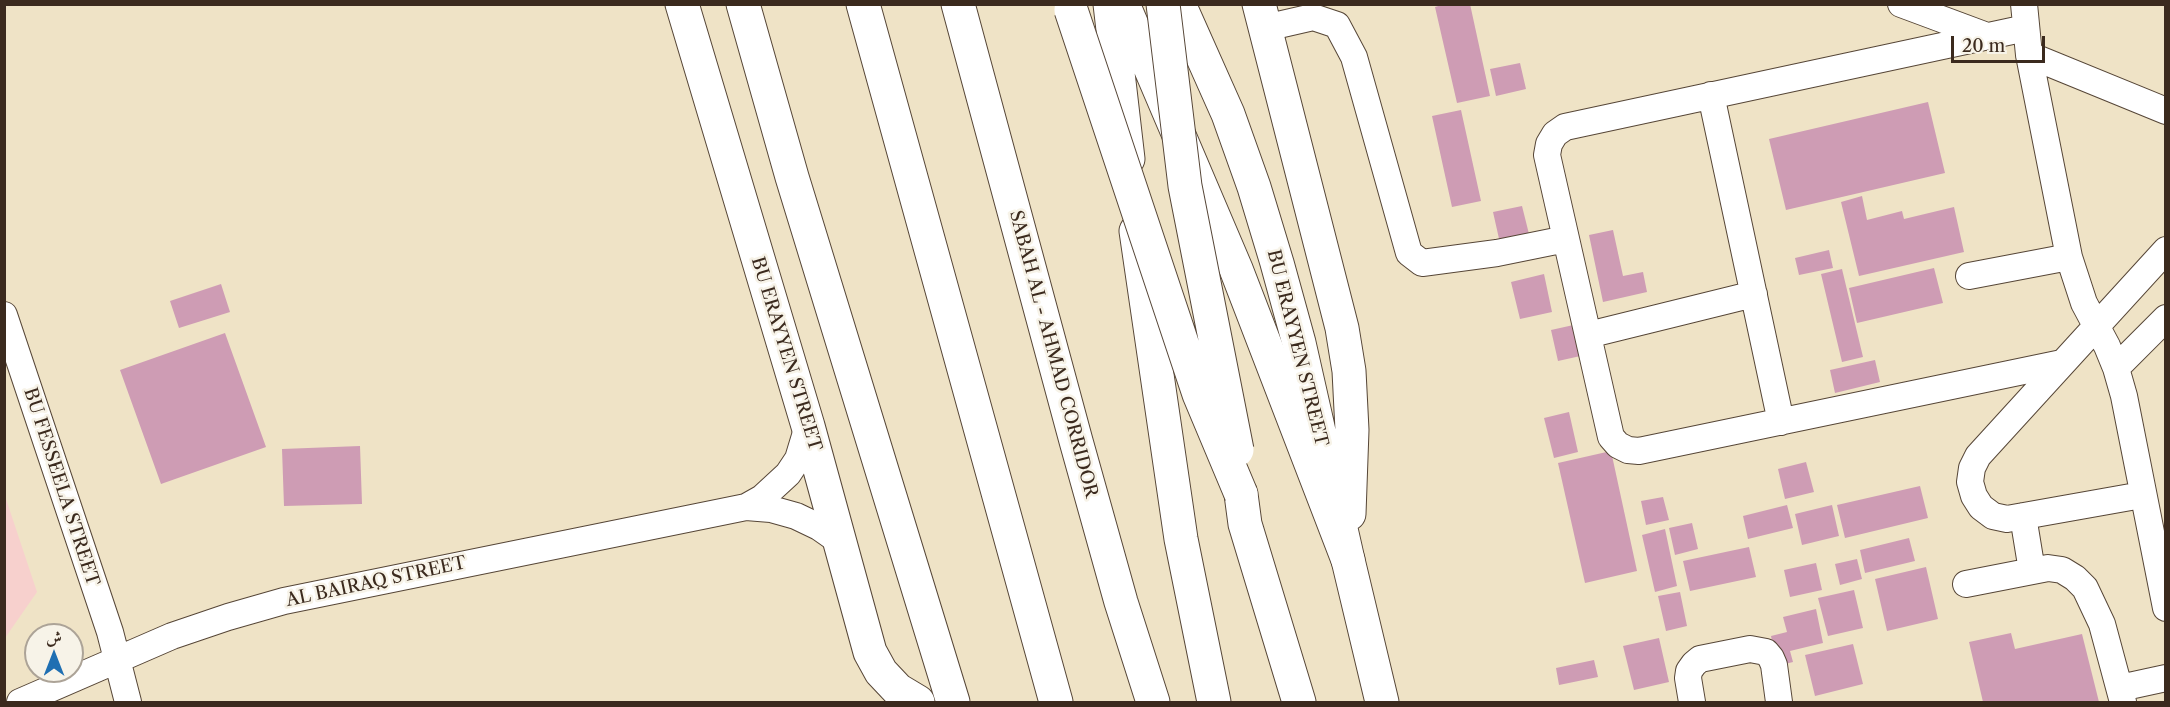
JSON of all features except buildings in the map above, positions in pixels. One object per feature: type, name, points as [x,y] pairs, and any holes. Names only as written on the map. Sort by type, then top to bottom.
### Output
[{"type":"main road","name":"BU ERAYYEN STREET","points":[[682,4],[808,426],[870,652],[886,687]]},
{"type":"main road","points":[[743,4],[792,177],[953,702]]},
{"type":"main road","name":"SABAH AL - AHMAD CORRIDOR","points":[[958,4],[1079,452],[1121,602],[1153,702]]},
{"type":"main road","points":[[1110,4],[1139,256],[1181,539],[1214,702]]},
{"type":"main road","points":[[1123,4],[1236,269],[1348,560]]},
{"type":"main road","points":[[1163,4],[1185,186],[1237,451],[1245,524],[1299,702]]},
{"type":"main road","name":"BU ERAYYEN STREET","points":[[1179,4],[1228,114],[1254,188],[1299,343],[1382,702]]},
{"type":"main road","points":[[1070,7],[1199,394],[1241,494]]},
{"type":"main road","points":[[861,10],[1056,702]]},
{"type":"main road","points":[[1262,16],[1342,328],[1349,371],[1352,430],[1348,560]]},
{"type":"main road","points":[[886,687],[898,690],[918,702]]},
{"type":"street","points":[[1901,4],[1988,36]]},
{"type":"street","points":[[1262,16],[1313,17],[1336,25],[1354,57],[1409,253],[1422,263],[1497,253],[1566,238]]},
{"type":"street","points":[[2062,363],[1639,451],[1628,450],[1618,445],[1611,437],[1547,155],[1549,144],[1564,127],[1988,36],[2025,16],[2029,55],[2068,257],[2084,303],[2116,368],[2124,396],[2166,608]]},
{"type":"street","points":[[2029,55],[2166,111]]},
{"type":"street","points":[[1711,95],[1781,422]]},
{"type":"street","points":[[2142,495],[2007,519],[1993,516],[1981,507],[1974,496],[1970,482],[1972,468],[1978,456],[2166,250]]},
{"type":"street","points":[[1969,276],[2068,257]]},
{"type":"street","points":[[1588,335],[1754,294]]},
{"type":"street","name":"BU FESSEELA STREET","points":[[4,315],[117,658],[128,702]]},
{"type":"street","points":[[2116,368],[2166,318]]},
{"type":"street","name":"AL BAIRAQ STREET","points":[[746,507],[762,498],[788,474],[798,459],[808,426]]},
{"type":"street","name":"AL BAIRAQ STREET","points":[[20,702],[172,636],[284,601],[746,507],[771,509],[796,516],[819,527],[839,541]]},
{"type":"street","points":[[2024,516],[2032,572]]},
{"type":"street","points":[[1966,584],[2048,568],[2062,570],[2085,588],[2102,624],[2122,695],[2166,678]]},
{"type":"street","points":[[1692,702],[1688,678],[1689,670],[1694,664],[1707,658],[1758,650],[1766,652],[1771,658],[1779,702]]},
{"type":"shaded area","points":[[4,493],[37,592],[5,638],[4,638]]}]
